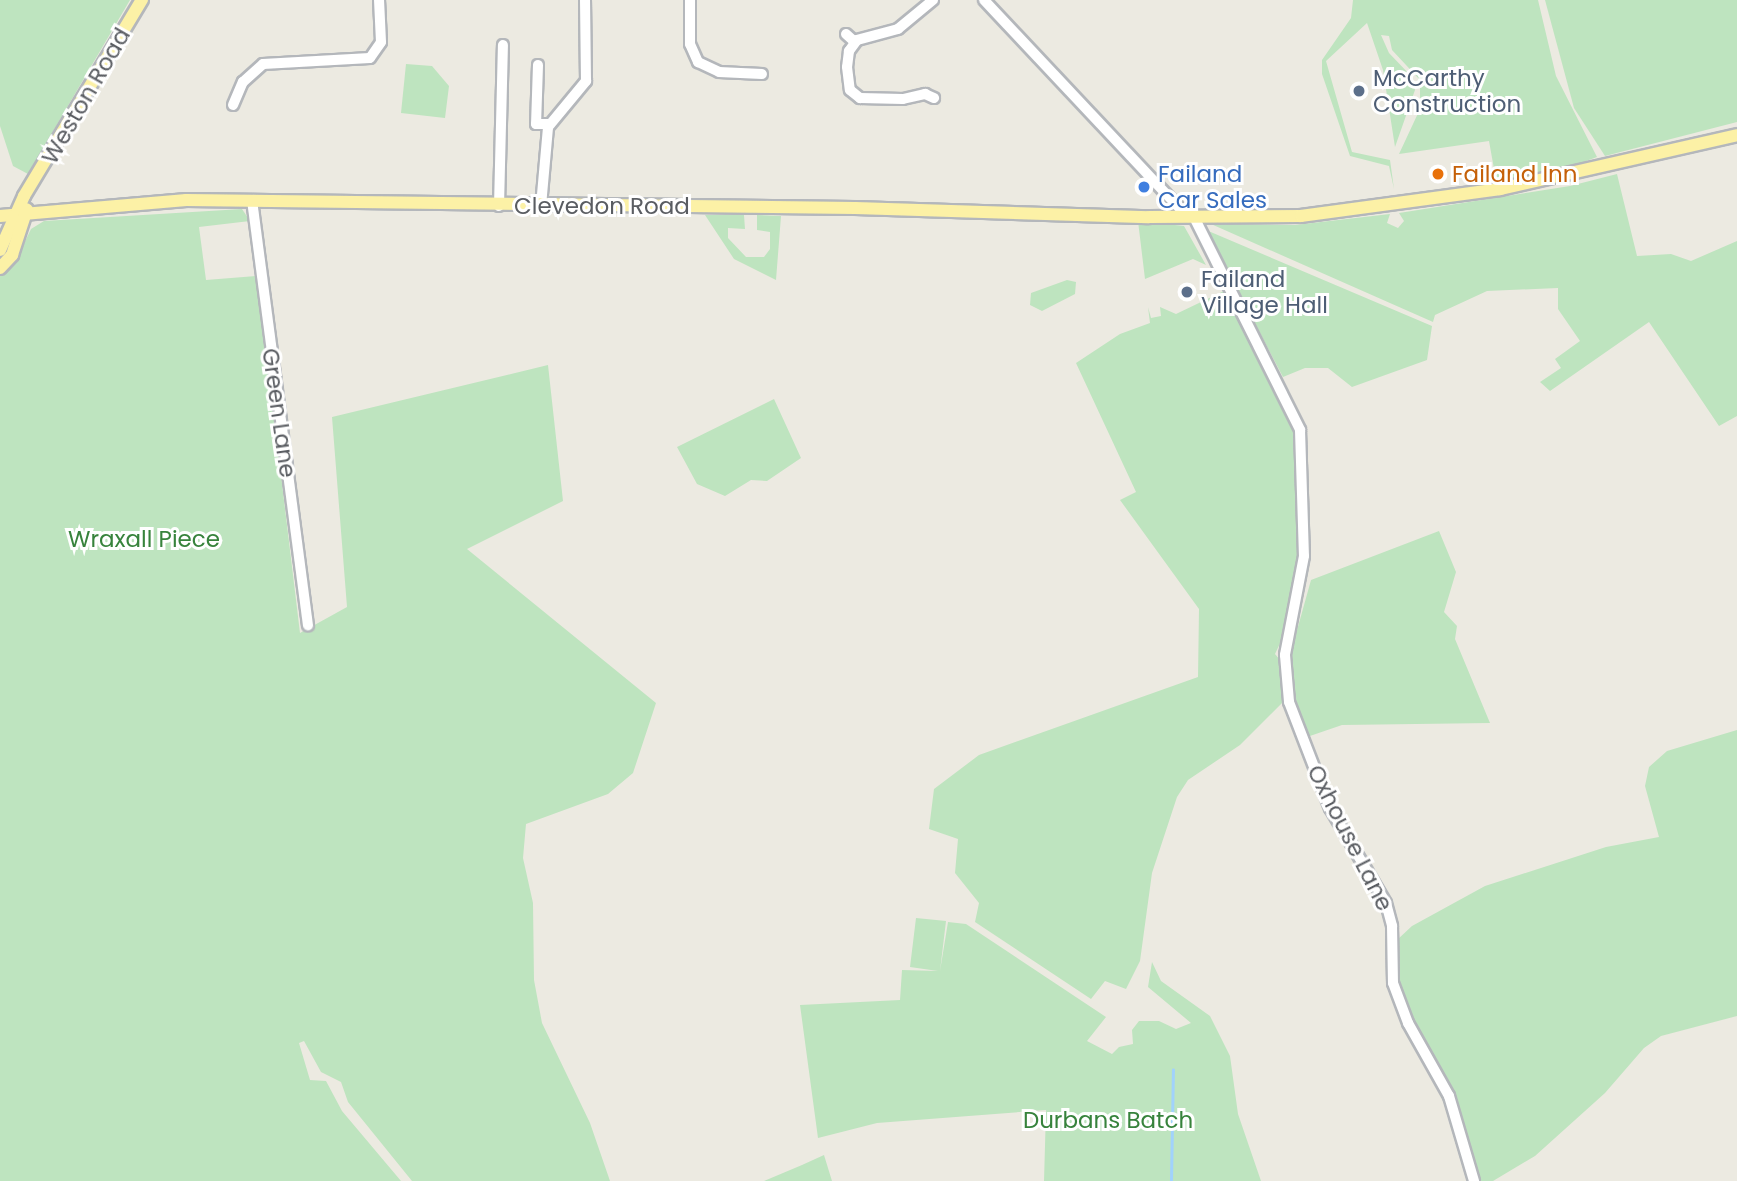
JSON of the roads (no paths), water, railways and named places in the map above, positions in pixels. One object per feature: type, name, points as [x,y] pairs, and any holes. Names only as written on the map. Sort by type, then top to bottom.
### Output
[{"type":"main road","name":"Weston Road","points":[[23,211],[30,192],[142,0]]},
{"type":"main road","name":"Clevedon Road","points":[[0,216],[23,211],[177,200],[1149,215],[1321,214],[1462,195],[1585,173],[1737,135]]},
{"type":"main road","name":"Clevedon Road","points":[[0,209],[23,211]]},
{"type":"main road","points":[[1,245],[23,211]]},
{"type":"main road","points":[[0,268],[12,255],[23,211]]},
{"type":"street","points":[[234,98],[249,74],[263,64],[370,58],[381,42],[379,0]]},
{"type":"street","points":[[541,206],[549,124],[586,81],[585,0]]},
{"type":"street","points":[[690,0],[690,44],[698,62],[719,72],[758,77]]},
{"type":"street","points":[[855,42],[898,29],[933,0]]},
{"type":"street","name":"Oxhouse Lane","points":[[984,0],[1186,215],[1300,430],[1304,556],[1285,655],[1289,702],[1330,808],[1386,903],[1392,926],[1391,973],[1397,996],[1449,1096],[1474,1181]]},
{"type":"street","points":[[845,34],[855,42]]},
{"type":"street","points":[[855,42],[847,67],[848,87],[855,96],[904,99],[924,90],[934,98]]},
{"type":"street","points":[[499,206],[503,45]]},
{"type":"street","points":[[538,65],[536,124],[549,124]]},
{"type":"street","name":"Green Lane","points":[[251,200],[308,625]]},
{"type":"waterway","points":[[1171,1181],[1173,1070]]},
{"type":"place","name":"McCarthy Construction","points":[[1359,91]]},
{"type":"place","name":"Failand Inn","points":[[1438,174]]},
{"type":"place","name":"Failand Car Sales","points":[[1144,187]]},
{"type":"place","name":"Failand Village Hall","points":[[1187,292]]},
{"type":"park label","name":"Wraxall Piece","points":[[144,539]]},
{"type":"park label","name":"Durbans Batch","points":[[1108,1120]]}]
